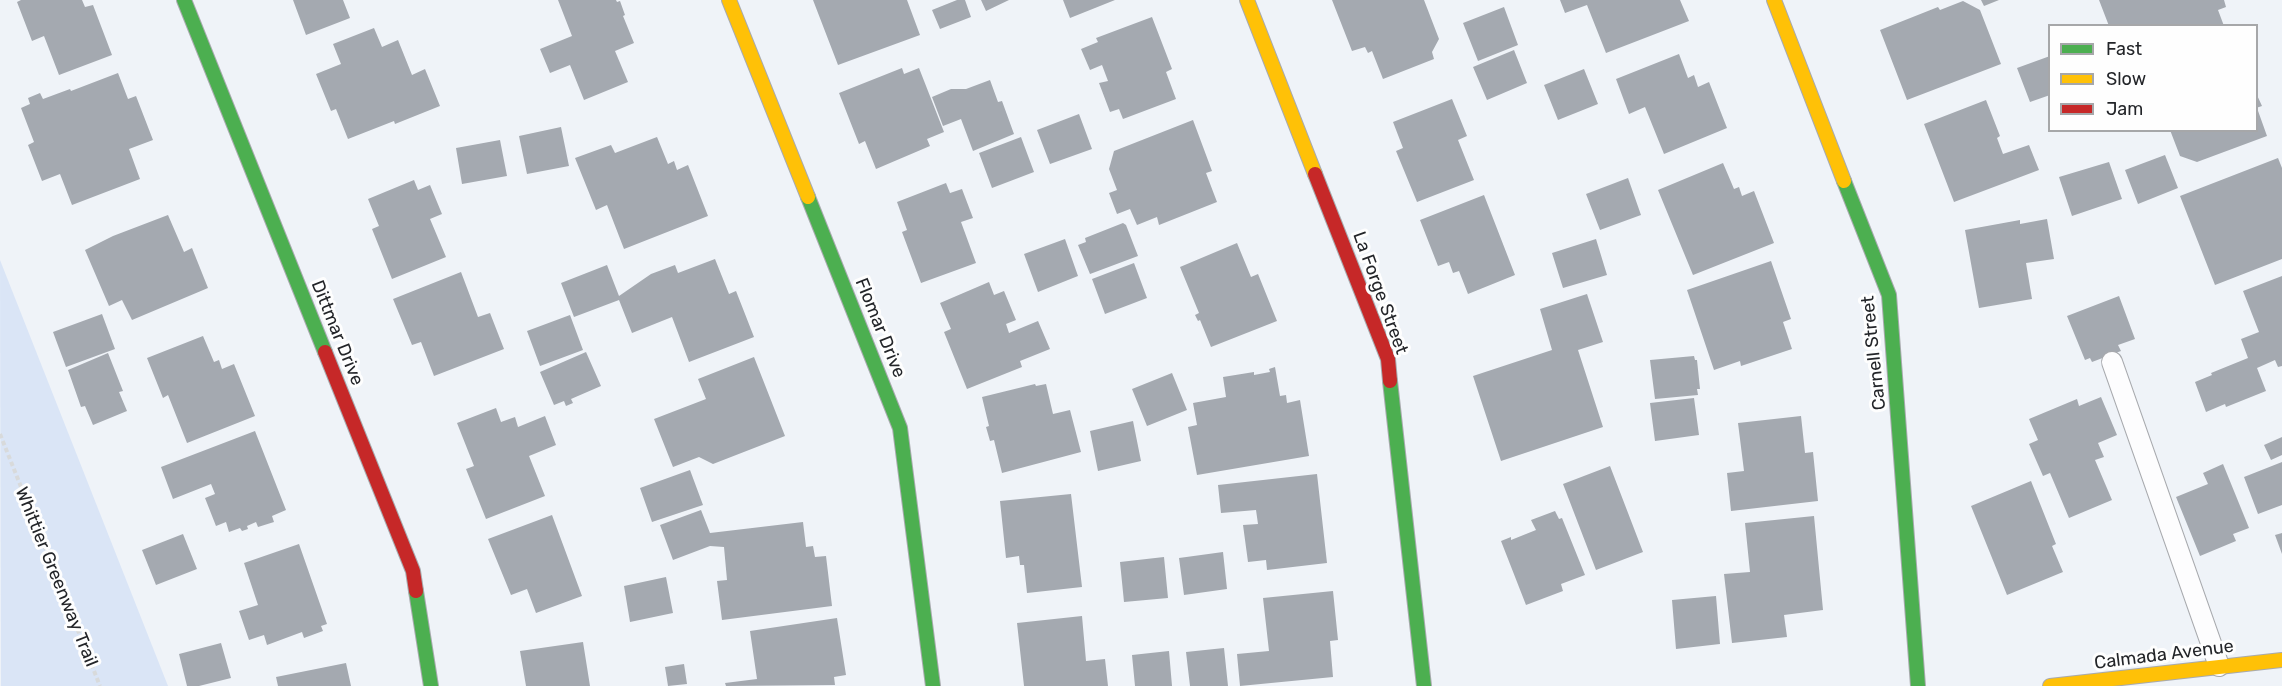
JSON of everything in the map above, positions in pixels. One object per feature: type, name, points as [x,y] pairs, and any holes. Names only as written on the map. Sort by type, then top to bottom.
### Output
[{"type":"street","name":"Dittmar Drive","points":[[184,0],[413,571],[431,686]]},
{"type":"street","name":"Flomar Drive","points":[[729,0],[900,429],[933,686]]},
{"type":"street","name":"La Forge Street","points":[[1247,0],[1388,359],[1424,686]]},
{"type":"street","name":"Carnell Street","points":[[1774,0],[1889,296],[1918,686]]},
{"type":"street","name":"Calmada Avenue","points":[[2050,686],[2282,660]]},
{"type":"lane","points":[[2112,362],[2219,666]]},
{"type":"path","name":"Whittier Greenway Trail","points":[[0,434],[100,686]]},
{"type":"shaded area","points":[[0,260],[168,686],[1,686]]},
{"type":"building","points":[[21,0],[82,0],[85,7],[93,5],[112,55],[59,75],[44,36],[32,41],[17,2]]},
{"type":"building","points":[[293,0],[343,0],[350,18],[306,35]]},
{"type":"building","points":[[558,0],[620,1],[625,15],[623,16],[634,43],[615,51],[628,82],[584,100],[570,65],[550,73],[540,49],[572,36]]},
{"type":"building","points":[[813,0],[907,0],[920,35],[838,65]]},
{"type":"building","points":[[957,0],[965,0],[971,17],[940,29],[932,10]]},
{"type":"building","points":[[981,0],[1009,0],[986,11]]},
{"type":"building","points":[[1063,0],[1115,0],[1070,18]]},
{"type":"building","points":[[1332,0],[1424,0],[1439,39],[1432,52],[1434,59],[1383,79],[1372,51],[1368,53],[1365,47],[1352,51]]},
{"type":"building","points":[[1560,0],[1680,0],[1689,21],[1606,53],[1587,5],[1565,13]]},
{"type":"building","points":[[1981,0],[1999,0],[1984,6]]},
{"type":"building","points":[[2099,0],[2224,0],[2226,7],[2218,10],[2223,24],[2108,24]]},
{"type":"building","points":[[1963,1],[1980,10],[2001,64],[1907,100],[1880,30],[1938,7],[1940,10]]},
{"type":"building","points":[[1504,7],[1518,45],[1478,61],[1463,23]]},
{"type":"building","points":[[1152,17],[1172,69],[1166,72],[1176,99],[1123,119],[1119,109],[1110,112],[1099,83],[1108,81],[1102,65],[1090,70],[1081,49],[1098,42],[1096,38]]},
{"type":"building","points":[[374,28],[382,47],[398,40],[412,75],[425,69],[440,106],[348,139],[336,109],[331,111],[316,74],[341,64],[333,44]]},
{"type":"building","points":[[1514,50],[1527,83],[1487,100],[1473,67]]},
{"type":"building","points":[[1679,54],[1688,78],[1694,75],[1698,87],[1709,82],[1727,128],[1664,154],[1645,107],[1629,114],[1616,79]]},
{"type":"building","points":[[2048,57],[2048,96],[2030,102],[2017,68]]},
{"type":"building","points":[[902,68],[904,74],[919,68],[944,132],[927,139],[930,146],[876,169],[865,141],[859,144],[839,93]]},
{"type":"building","points":[[1584,69],[1598,104],[1558,120],[1544,85]]},
{"type":"building","points":[[118,73],[128,99],[136,96],[153,140],[129,149],[140,179],[72,205],[60,174],[42,181],[28,145],[34,142],[21,108],[30,104],[28,98],[40,93],[43,99]]},
{"type":"building","points":[[990,80],[998,102],[1002,101],[1014,134],[973,151],[961,119],[943,126],[932,97],[951,89],[966,89]]},
{"type":"building","points":[[1452,99],[1467,136],[1458,140],[1474,180],[1417,202],[1396,151],[1403,148],[1393,122]]},
{"type":"building","points":[[1986,100],[2000,136],[1997,138],[2003,154],[2029,145],[2039,170],[1954,202],[1924,124]]},
{"type":"building","points":[[2258,111],[2267,136],[2197,162],[2180,156],[2171,132],[2258,132]]},
{"type":"building","points":[[1079,114],[1092,149],[1050,164],[1037,130]]},
{"type":"building","points":[[1193,120],[1212,171],[1206,173],[1217,202],[1159,225],[1157,217],[1137,225],[1130,209],[1117,214],[1109,193],[1117,190],[1109,169],[1114,151]]},
{"type":"building","points":[[561,127],[569,166],[527,174],[519,136]]},
{"type":"building","points":[[657,137],[668,164],[674,161],[677,170],[688,165],[708,216],[624,249],[607,205],[596,210],[575,158],[611,145],[615,153]]},
{"type":"building","points":[[1021,137],[1034,172],[992,188],[979,153]]},
{"type":"building","points":[[500,140],[507,176],[462,184],[456,148]]},
{"type":"building","points":[[2165,155],[2178,188],[2138,204],[2125,170]]},
{"type":"building","points":[[2278,158],[2282,168],[2282,259],[2215,285],[2180,196]]},
{"type":"building","points":[[2109,162],[2122,199],[2072,216],[2059,177]]},
{"type":"building","points":[[1723,163],[1734,189],[1739,187],[1742,196],[1754,191],[1774,243],[1693,275],[1658,190]]},
{"type":"building","points":[[1628,178],[1641,215],[1600,230],[1586,194]]},
{"type":"building","points":[[414,180],[418,190],[430,185],[442,214],[430,219],[446,257],[392,279],[372,229],[379,226],[368,199]]},
{"type":"building","points":[[946,183],[950,193],[962,189],[973,218],[961,222],[976,263],[921,283],[902,232],[907,230],[897,202]]},
{"type":"building","points":[[1484,195],[1515,275],[1468,294],[1459,271],[1453,273],[1449,262],[1438,266],[1420,220]]},
{"type":"building","points":[[168,215],[184,252],[192,248],[208,288],[132,320],[122,300],[109,306],[85,250],[113,236]]},
{"type":"building","points":[[2047,219],[2054,259],[2026,263],[2032,299],[1979,308],[1965,230],[2020,220],[2020,224]]},
{"type":"building","points":[[1123,223],[1126,225],[1138,256],[1090,274],[1078,245],[1086,242],[1085,238]]},
{"type":"building","points":[[1065,239],[1078,276],[1038,292],[1024,254]]},
{"type":"building","points":[[1596,239],[1607,275],[1563,288],[1552,253]]},
{"type":"building","points":[[1237,243],[1251,277],[1258,274],[1277,321],[1211,347],[1200,320],[1198,321],[1195,315],[1199,313],[1180,267]]},
{"type":"building","points":[[715,259],[729,294],[736,291],[754,337],[689,362],[672,317],[632,333],[619,300],[574,317],[561,283],[607,265],[619,296],[651,274],[675,265],[678,273]]},
{"type":"building","points":[[1771,261],[1791,319],[1783,322],[1792,349],[1741,366],[1740,361],[1714,370],[1687,290]]},
{"type":"building","points":[[1134,263],[1147,298],[1105,314],[1092,279]]},
{"type":"building","points":[[461,272],[478,317],[490,313],[504,349],[434,376],[421,342],[412,345],[393,299]]},
{"type":"building","points":[[2282,276],[2282,366],[2278,367],[2275,360],[2257,368],[2266,391],[2226,407],[2225,404],[2206,412],[2195,382],[2248,358],[2241,339],[2259,332],[2243,291]]},
{"type":"building","points":[[989,282],[994,295],[1004,291],[1016,320],[1006,324],[1009,333],[1038,321],[1050,349],[1020,361],[1022,367],[967,389],[944,332],[951,329],[940,303]]},
{"type":"building","points":[[1587,294],[1603,342],[1578,350],[1603,427],[1501,461],[1473,376],[1552,350],[1540,309]]},
{"type":"building","points":[[2119,296],[2135,339],[2118,345],[2121,351],[2092,362],[2090,358],[2085,360],[2067,316]]},
{"type":"building","points":[[102,314],[115,349],[66,367],[53,332]]},
{"type":"building","points":[[570,315],[583,350],[540,366],[527,331]]},
{"type":"building","points":[[203,336],[214,362],[219,360],[222,369],[234,364],[255,416],[187,443],[168,395],[163,398],[147,358]]},
{"type":"building","points":[[586,352],[601,386],[571,399],[573,403],[566,406],[564,401],[554,405],[540,372]]},
{"type":"building","points":[[108,353],[123,391],[119,392],[127,411],[93,425],[85,406],[81,407],[68,370]]},
{"type":"building","points":[[1694,356],[1697,360],[1700,389],[1697,389],[1698,395],[1655,399],[1650,360]]},
{"type":"building","points":[[754,357],[785,436],[713,464],[699,457],[673,467],[654,419],[706,399],[698,379]]},
{"type":"building","points":[[1275,367],[1280,396],[1286,395],[1287,403],[1300,400],[1309,456],[1197,475],[1188,427],[1197,425],[1193,403],[1226,397],[1223,377],[1270,372],[1269,369]]},
{"type":"building","points":[[1172,373],[1187,410],[1147,426],[1132,389]]},
{"type":"building","points":[[1035,384],[1036,386],[1046,384],[1053,414],[1070,410],[1081,452],[1002,473],[994,440],[990,441],[986,427],[989,426],[982,397]]},
{"type":"building","points":[[2101,397],[2117,435],[2098,443],[2104,457],[2095,460],[2112,500],[2069,518],[2050,473],[2043,476],[2029,444],[2038,440],[2029,419],[2077,399],[2079,406]]},
{"type":"building","points":[[1694,398],[1699,435],[1655,441],[1650,403]]},
{"type":"building","points":[[496,408],[501,422],[515,417],[518,427],[545,416],[556,445],[529,456],[545,496],[486,519],[466,469],[474,466],[457,423]]},
{"type":"building","points":[[1801,416],[1805,453],[1813,452],[1818,501],[1731,511],[1727,473],[1744,471],[1738,423]]},
{"type":"building","points":[[1133,421],[1141,461],[1098,471],[1090,431]]},
{"type":"building","points":[[255,431],[286,510],[272,516],[274,522],[258,527],[256,522],[247,526],[248,529],[242,531],[240,528],[229,532],[226,522],[216,526],[205,498],[215,494],[211,484],[173,499],[161,467]]},
{"type":"building","points":[[2282,437],[2282,455],[2271,460],[2264,445]]},
{"type":"building","points":[[2282,462],[2282,505],[2258,514],[2244,477]]},
{"type":"building","points":[[2223,464],[2249,528],[2233,534],[2236,541],[2200,556],[2176,497],[2208,484],[2203,473]]},
{"type":"building","points":[[1610,466],[1643,552],[1596,570],[1563,484]]},
{"type":"building","points":[[690,470],[703,505],[652,522],[640,488]]},
{"type":"building","points":[[1317,474],[1327,563],[1267,570],[1266,560],[1248,562],[1243,525],[1258,524],[1256,510],[1221,513],[1218,485]]},
{"type":"building","points":[[2031,481],[2056,544],[2052,546],[2063,572],[2007,595],[1971,506]]},
{"type":"building","points":[[1071,494],[1082,587],[1027,593],[1024,565],[1020,565],[1019,556],[1006,558],[1000,501]]},
{"type":"building","points":[[701,510],[710,533],[803,522],[806,547],[813,546],[815,557],[826,556],[832,606],[722,620],[717,581],[727,580],[724,547],[710,546],[673,560],[660,525]]},
{"type":"building","points":[[1555,511],[1559,519],[1562,518],[1585,575],[1561,584],[1563,591],[1526,605],[1501,541],[1511,537],[1511,540],[1536,530],[1531,520]]},
{"type":"building","points":[[552,515],[582,596],[536,613],[527,589],[511,595],[488,539]]},
{"type":"building","points":[[1814,516],[1823,610],[1784,615],[1787,637],[1732,643],[1724,574],[1750,572],[1745,523]]},
{"type":"building","points":[[2282,533],[2282,554],[2275,535]]},
{"type":"building","points":[[183,534],[197,569],[156,585],[142,550]]},
{"type":"building","points":[[299,544],[327,624],[321,626],[323,631],[304,638],[302,632],[267,645],[264,635],[249,640],[239,611],[258,605],[244,563]]},
{"type":"building","points":[[1223,552],[1227,589],[1184,595],[1179,558]]},
{"type":"building","points":[[1164,557],[1168,598],[1124,602],[1120,562]]},
{"type":"building","points":[[666,577],[673,613],[630,622],[624,586]]},
{"type":"building","points":[[1333,591],[1338,640],[1330,641],[1333,677],[1240,686],[1237,654],[1269,651],[1263,598]]},
{"type":"building","points":[[1716,596],[1720,644],[1676,649],[1672,600]]},
{"type":"building","points":[[1082,616],[1086,661],[1105,659],[1108,686],[1024,686],[1017,623]]},
{"type":"building","points":[[837,618],[846,675],[834,677],[835,685],[726,686],[725,683],[757,679],[750,631]]},
{"type":"building","points":[[583,642],[590,686],[526,686],[520,651]]},
{"type":"building","points":[[221,643],[231,678],[199,686],[187,686],[179,654]]},
{"type":"building","points":[[1224,648],[1228,686],[1190,686],[1186,652]]},
{"type":"building","points":[[1169,651],[1172,686],[1135,686],[1132,655]]},
{"type":"building","points":[[346,663],[351,686],[278,686],[276,677]]},
{"type":"building","points":[[684,664],[687,684],[668,686],[665,667]]},
{"type":"traffic: fast","points":[[184,0],[325,352]]},
{"type":"traffic: fast","points":[[1844,181],[1889,295],[1918,686]]},
{"type":"traffic: fast","points":[[808,197],[900,428],[933,686]]},
{"type":"traffic: fast","points":[[1390,381],[1424,686]]},
{"type":"traffic: fast","points":[[416,591],[431,686]]},
{"type":"traffic: slow","points":[[729,0],[808,197]]},
{"type":"traffic: slow","points":[[1247,0],[1315,174]]},
{"type":"traffic: slow","points":[[1774,0],[1844,181]]},
{"type":"traffic: slow","points":[[2050,686],[2282,660]]},
{"type":"traffic: jam","points":[[1315,174],[1388,359],[1390,381]]},
{"type":"traffic: jam","points":[[325,352],[413,571],[416,591]]}]
